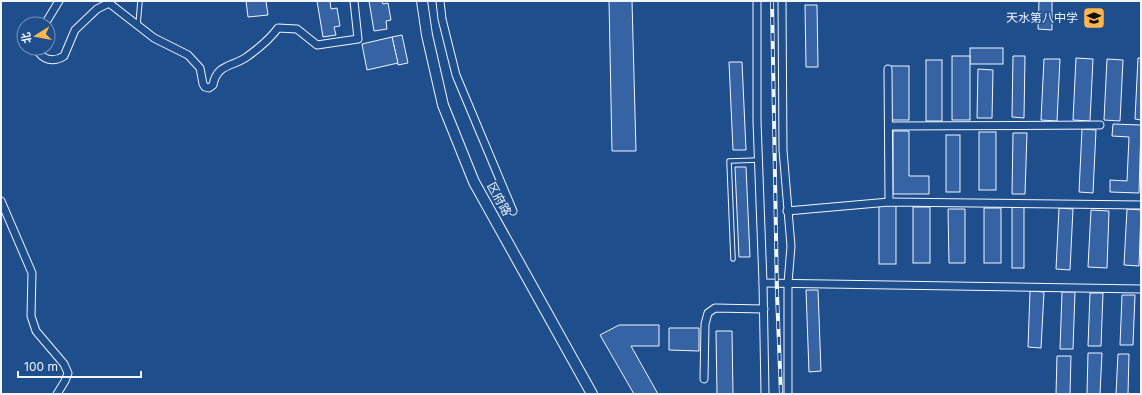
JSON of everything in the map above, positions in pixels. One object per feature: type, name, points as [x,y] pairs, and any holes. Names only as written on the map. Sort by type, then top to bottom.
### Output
[{"type":"main road","name":"区府路","points":[[422,1],[427,35],[443,105],[474,182],[592,394]]},
{"type":"street","points":[[50,16],[59,1]]},
{"type":"street","points":[[42,56],[48,60],[54,61],[64,56],[75,30],[97,9],[109,3],[154,38],[188,55],[200,68],[203,84],[205,87],[209,88],[213,85],[221,68],[247,57],[273,35],[278,28],[297,29],[317,45],[358,39],[354,1]]},
{"type":"street","points":[[440,1],[442,19],[456,75],[513,211]]},
{"type":"street","points":[[757,1],[759,160],[764,283],[765,394]]},
{"type":"street","points":[[782,1],[783,150],[791,246],[788,283],[788,394]]},
{"type":"street","points":[[888,69],[889,202]]},
{"type":"street","points":[[889,126],[1100,125]]},
{"type":"street","points":[[1,201],[32,273],[30,316],[36,331],[64,364],[68,373],[57,394]]},
{"type":"street","points":[[787,211],[889,202],[1141,205]]},
{"type":"street","points":[[764,283],[1141,289]]},
{"type":"street","points":[[704,379],[705,324],[708,313],[715,308],[764,309]]},
{"type":"lane","points":[[138,25],[140,1]]},
{"type":"lane","points":[[733,259],[729,161],[759,160]]},
{"type":"building","points":[[246,1],[266,1],[268,15],[248,17]]},
{"type":"building","points":[[317,1],[330,1],[331,9],[337,8],[340,26],[334,27],[336,35],[323,37]]},
{"type":"building","points":[[369,1],[382,1],[383,4],[388,3],[391,20],[386,21],[387,29],[374,31]]},
{"type":"building","points":[[609,1],[632,1],[636,151],[612,151]]},
{"type":"building","points":[[1039,1],[1052,1],[1052,30],[1038,29]]},
{"type":"building","points":[[805,5],[817,5],[818,67],[806,67]]},
{"type":"building","points":[[402,35],[408,63],[398,65],[392,37]]},
{"type":"building","points":[[392,37],[398,63],[367,70],[362,44]]},
{"type":"building","points":[[970,48],[1003,48],[1003,64],[970,64]]},
{"type":"building","points":[[952,56],[970,56],[970,120],[952,120]]},
{"type":"building","points":[[1013,56],[1025,56],[1024,118],[1012,117]]},
{"type":"building","points":[[1076,58],[1093,59],[1090,121],[1073,120]]},
{"type":"building","points":[[1138,58],[1141,58],[1141,120],[1135,119]]},
{"type":"building","points":[[1044,59],[1060,59],[1057,121],[1041,120]]},
{"type":"building","points":[[1107,59],[1123,60],[1120,121],[1104,120]]},
{"type":"building","points":[[926,60],[942,60],[942,121],[926,121]]},
{"type":"building","points":[[729,62],[742,62],[746,150],[733,150]]},
{"type":"building","points":[[891,66],[909,66],[909,120],[891,120]]},
{"type":"building","points":[[978,69],[993,70],[992,118],[977,118]]},
{"type":"building","points":[[1113,124],[1141,125],[1139,193],[1110,192],[1110,180],[1127,181],[1129,137],[1112,136]]},
{"type":"building","points":[[1082,129],[1096,130],[1093,193],[1079,192]]},
{"type":"building","points":[[893,131],[909,131],[909,176],[929,176],[929,194],[893,194]]},
{"type":"building","points":[[979,132],[996,132],[996,190],[979,190]]},
{"type":"building","points":[[1013,133],[1027,133],[1025,194],[1012,194]]},
{"type":"building","points":[[946,135],[960,135],[960,192],[946,192]]},
{"type":"building","points":[[735,167],[746,167],[750,257],[739,257]]},
{"type":"building","points":[[879,205],[896,205],[896,264],[879,264]]},
{"type":"building","points":[[913,207],[930,207],[930,263],[913,263]]},
{"type":"building","points":[[1012,207],[1024,207],[1024,268],[1012,268]]},
{"type":"building","points":[[984,208],[1001,208],[1001,263],[984,263]]},
{"type":"building","points":[[1059,208],[1073,209],[1070,270],[1056,269]]},
{"type":"building","points":[[948,209],[965,209],[965,263],[949,263]]},
{"type":"building","points":[[1127,209],[1141,210],[1139,266],[1124,265]]},
{"type":"building","points":[[1091,210],[1109,211],[1107,268],[1088,267]]},
{"type":"building","points":[[806,290],[818,290],[821,371],[809,372]]},
{"type":"building","points":[[1030,291],[1044,292],[1041,348],[1028,347]]},
{"type":"building","points":[[1062,292],[1075,292],[1073,349],[1060,349]]},
{"type":"building","points":[[1090,293],[1103,293],[1101,346],[1088,346]]},
{"type":"building","points":[[1122,295],[1135,295],[1133,345],[1120,345]]},
{"type":"building","points":[[619,325],[659,325],[659,346],[631,346],[658,394],[634,394],[600,335]]},
{"type":"building","points":[[669,328],[699,328],[699,351],[669,350]]},
{"type":"building","points":[[716,331],[732,331],[733,394],[717,394]]},
{"type":"building","points":[[1088,353],[1102,353],[1100,394],[1087,394]]},
{"type":"building","points":[[1118,354],[1129,354],[1128,394],[1116,394]]},
{"type":"building","points":[[1057,356],[1071,356],[1070,394],[1056,394]]},
{"type":"railway","points":[[772,1],[777,294],[781,394]]},
{"type":"place","name":"天水第八中学","points":[[1094,18]]}]
